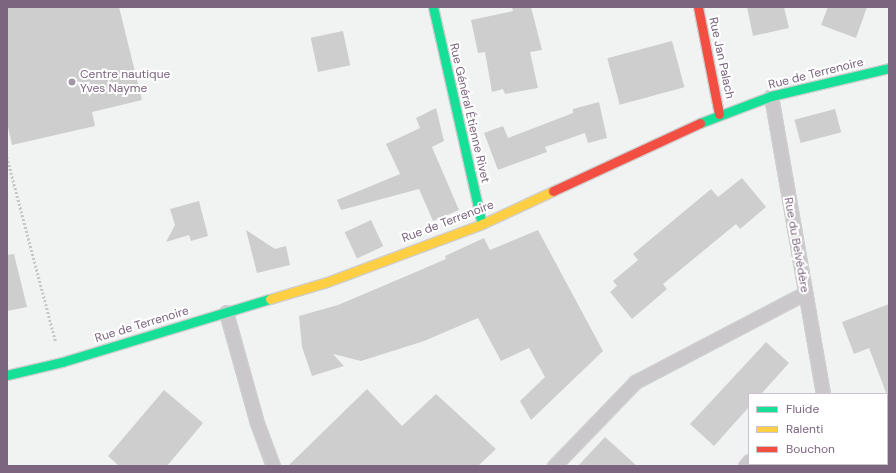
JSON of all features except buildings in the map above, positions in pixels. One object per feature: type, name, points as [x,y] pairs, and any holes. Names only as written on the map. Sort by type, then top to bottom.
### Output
[{"type":"street","name":"Rue Général Étienne Rivet","points":[[432,7],[482,224]]},
{"type":"street","name":"Rue Jan Palach","points":[[698,7],[717,92],[719,114]]},
{"type":"street","name":"Rue de Terrenoire","points":[[7,375],[62,362],[326,282],[482,224],[719,114],[771,96],[889,68]]},
{"type":"lane","name":"Rue du Belvédère","points":[[771,96],[805,293],[819,391]]},
{"type":"lane","points":[[554,466],[635,382],[805,293]]},
{"type":"lane","points":[[226,312],[257,423],[273,466]]},
{"type":"path","points":[[7,157],[62,362]]},
{"type":"traffic: fast","points":[[433,7],[482,224]]},
{"type":"traffic: fast","points":[[700,123],[771,96],[889,68]]},
{"type":"traffic: fast","points":[[7,375],[62,362],[270,299]]},
{"type":"traffic: slow","points":[[270,299],[327,282],[482,224],[553,191]]},
{"type":"traffic: jam","points":[[698,7],[719,114]]},
{"type":"traffic: jam","points":[[553,191],[700,123]]},
{"type":"place","name":"Centre nautique Yves Nayme","points":[[72,82]]}]
